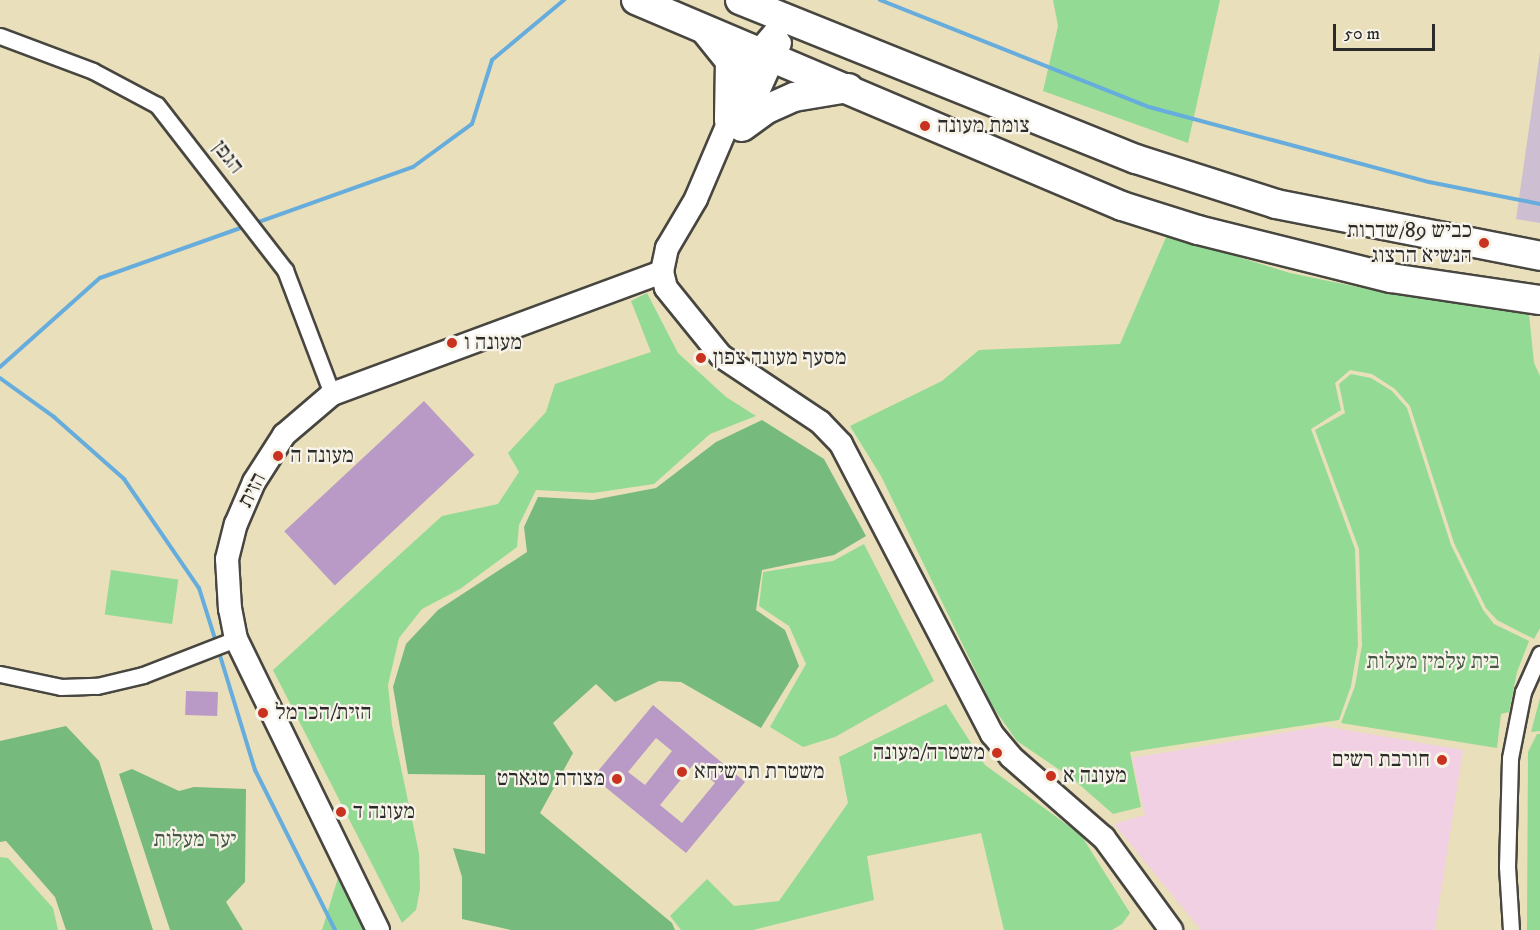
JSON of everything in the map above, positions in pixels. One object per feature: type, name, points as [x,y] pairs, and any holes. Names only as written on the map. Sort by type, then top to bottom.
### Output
[{"type":"highway","points":[[636,0],[850,88],[1122,206],[1198,230],[1391,278],[1540,300]]},
{"type":"highway","points":[[740,0],[1136,159],[1276,204],[1540,256]]},
{"type":"highway","points":[[701,26],[720,44],[730,61],[736,124],[794,97],[818,90],[850,88]]},
{"type":"main road","points":[[786,19],[767,54],[736,124],[667,248],[662,272],[666,288],[721,356],[820,422],[841,444],[992,734],[1011,757],[1104,838],[1171,930]]},
{"type":"main road","name":"הזית","points":[[378,930],[236,639],[230,609],[227,559],[236,524],[254,482],[284,435],[332,394],[662,272]]},
{"type":"street","name":"הגפן","points":[[0,36],[93,71],[157,105],[285,270],[332,394]]},
{"type":"street","points":[[0,674],[61,687],[97,686],[143,675],[236,639]]},
{"type":"street","points":[[1511,930],[1507,867],[1510,758],[1523,692],[1540,654]]},
{"type":"shaded area","points":[[1540,52],[1540,223],[1516,219]]},
{"type":"shaded area","points":[[1323,726],[1463,750],[1435,930],[1201,930],[1114,824],[1145,815],[1132,758]]},
{"type":"green space","points":[[1053,0],[1220,0],[1188,143],[1043,91],[1058,26]]},
{"type":"green space","points":[[1167,235],[1290,273],[1377,291],[1529,314],[1534,363],[1540,376],[1540,628],[1534,639],[1497,620],[1486,608],[1454,543],[1410,406],[1395,389],[1372,374],[1350,370],[1335,383],[1341,410],[1311,429],[1355,549],[1358,645],[1351,686],[1339,720],[1130,752],[1141,807],[1113,814],[1073,779],[1017,741],[993,707],[881,476],[850,426],[942,381],[979,350],[1120,344]]},
{"type":"green space","points":[[647,293],[678,353],[726,397],[756,416],[710,434],[654,484],[593,493],[536,490],[519,525],[517,547],[460,589],[422,609],[399,638],[388,685],[392,725],[419,853],[420,889],[416,910],[402,923],[273,670],[442,516],[498,504],[519,472],[508,453],[546,412],[555,384],[651,352],[631,301]]},
{"type":"green space","name":"בית עלמין מעלות","points":[[1351,374],[1371,378],[1392,391],[1407,408],[1451,545],[1483,610],[1494,624],[1529,641],[1517,672],[1509,712],[1501,714],[1497,748],[1341,723],[1355,686],[1362,645],[1359,549],[1315,430],[1345,413],[1339,384]]},
{"type":"green space","points":[[762,420],[824,459],[866,536],[834,555],[762,570],[756,610],[785,630],[799,666],[761,728],[681,682],[659,681],[615,702],[596,684],[553,723],[573,753],[540,813],[672,923],[675,930],[511,930],[462,919],[462,877],[453,848],[485,854],[485,775],[408,774],[393,687],[406,644],[438,610],[527,552],[524,527],[538,497],[593,500],[656,488],[716,442]]},
{"type":"green space","points":[[864,544],[934,681],[835,737],[803,747],[770,727],[806,664],[789,626],[759,606],[763,572],[833,561]]},
{"type":"green space","points":[[111,570],[178,579],[172,624],[105,615]]},
{"type":"green space","points":[[1540,698],[1540,731],[1531,732]]},
{"type":"green space","points":[[946,704],[985,765],[1081,835],[1130,913],[1122,924],[1112,930],[1004,930],[981,833],[867,856],[874,900],[753,930],[681,930],[670,916],[707,879],[734,906],[779,901],[848,803],[839,757]]},
{"type":"green space","points":[[66,726],[99,761],[153,930],[66,930],[55,897],[6,841],[0,842],[0,741]]},
{"type":"green space","points":[[1537,734],[1540,734],[1540,930],[1527,930],[1528,752]]},
{"type":"green space","name":"יער מעלות","points":[[132,769],[179,791],[194,787],[246,789],[245,882],[226,902],[243,930],[170,930],[119,774]]},
{"type":"green space","points":[[0,857],[8,858],[53,908],[58,930],[0,930]]},
{"type":"green space","points":[[338,878],[366,930],[322,930]]},
{"type":"building","points":[[424,401],[474,455],[335,585],[284,531]]},
{"type":"building","points":[[186,691],[218,692],[217,716],[185,715]]},
{"type":"building","name":"מצודת טגארט","points":[[653,705],[745,782],[686,853],[593,777]],"holes":[[[656,738],[672,751],[645,785],[628,772]],[[693,765],[715,783],[682,823],[660,805]]]},
{"type":"waterway","points":[[253,224],[413,167],[472,124],[492,60],[564,0]]},
{"type":"waterway","points":[[880,0],[1149,107],[1429,182],[1540,204]]},
{"type":"waterway","points":[[0,367],[100,278],[246,226]]},
{"type":"waterway","points":[[0,378],[54,417],[124,479],[199,588],[216,642]]},
{"type":"waterway","points":[[218,649],[255,770],[335,930]]},
{"type":"place","name":"צומת מעונה","points":[[925,126]]},
{"type":"place","name":"כביש 89/שדרות הנשיא הרצוג","points":[[1484,243]]},
{"type":"place","name":"מעונה ו","points":[[452,343]]},
{"type":"place","name":"מסעף מעונה צפון","points":[[701,358]]},
{"type":"place","name":"מעונה ה","points":[[278,456]]},
{"type":"place","name":"הזית/הכרמל","points":[[263,713]]},
{"type":"place","name":"משטרה/מעונה","points":[[997,753]]},
{"type":"place","name":"חורבת רשים","points":[[1442,760]]},
{"type":"place","name":"משטרת תרשיחא","points":[[682,772]]},
{"type":"place","name":"מעונה א","points":[[1051,776]]},
{"type":"place","name":"מצודת טגארט","points":[[617,779]]},
{"type":"place","name":"מעונה ד","points":[[341,812]]}]
